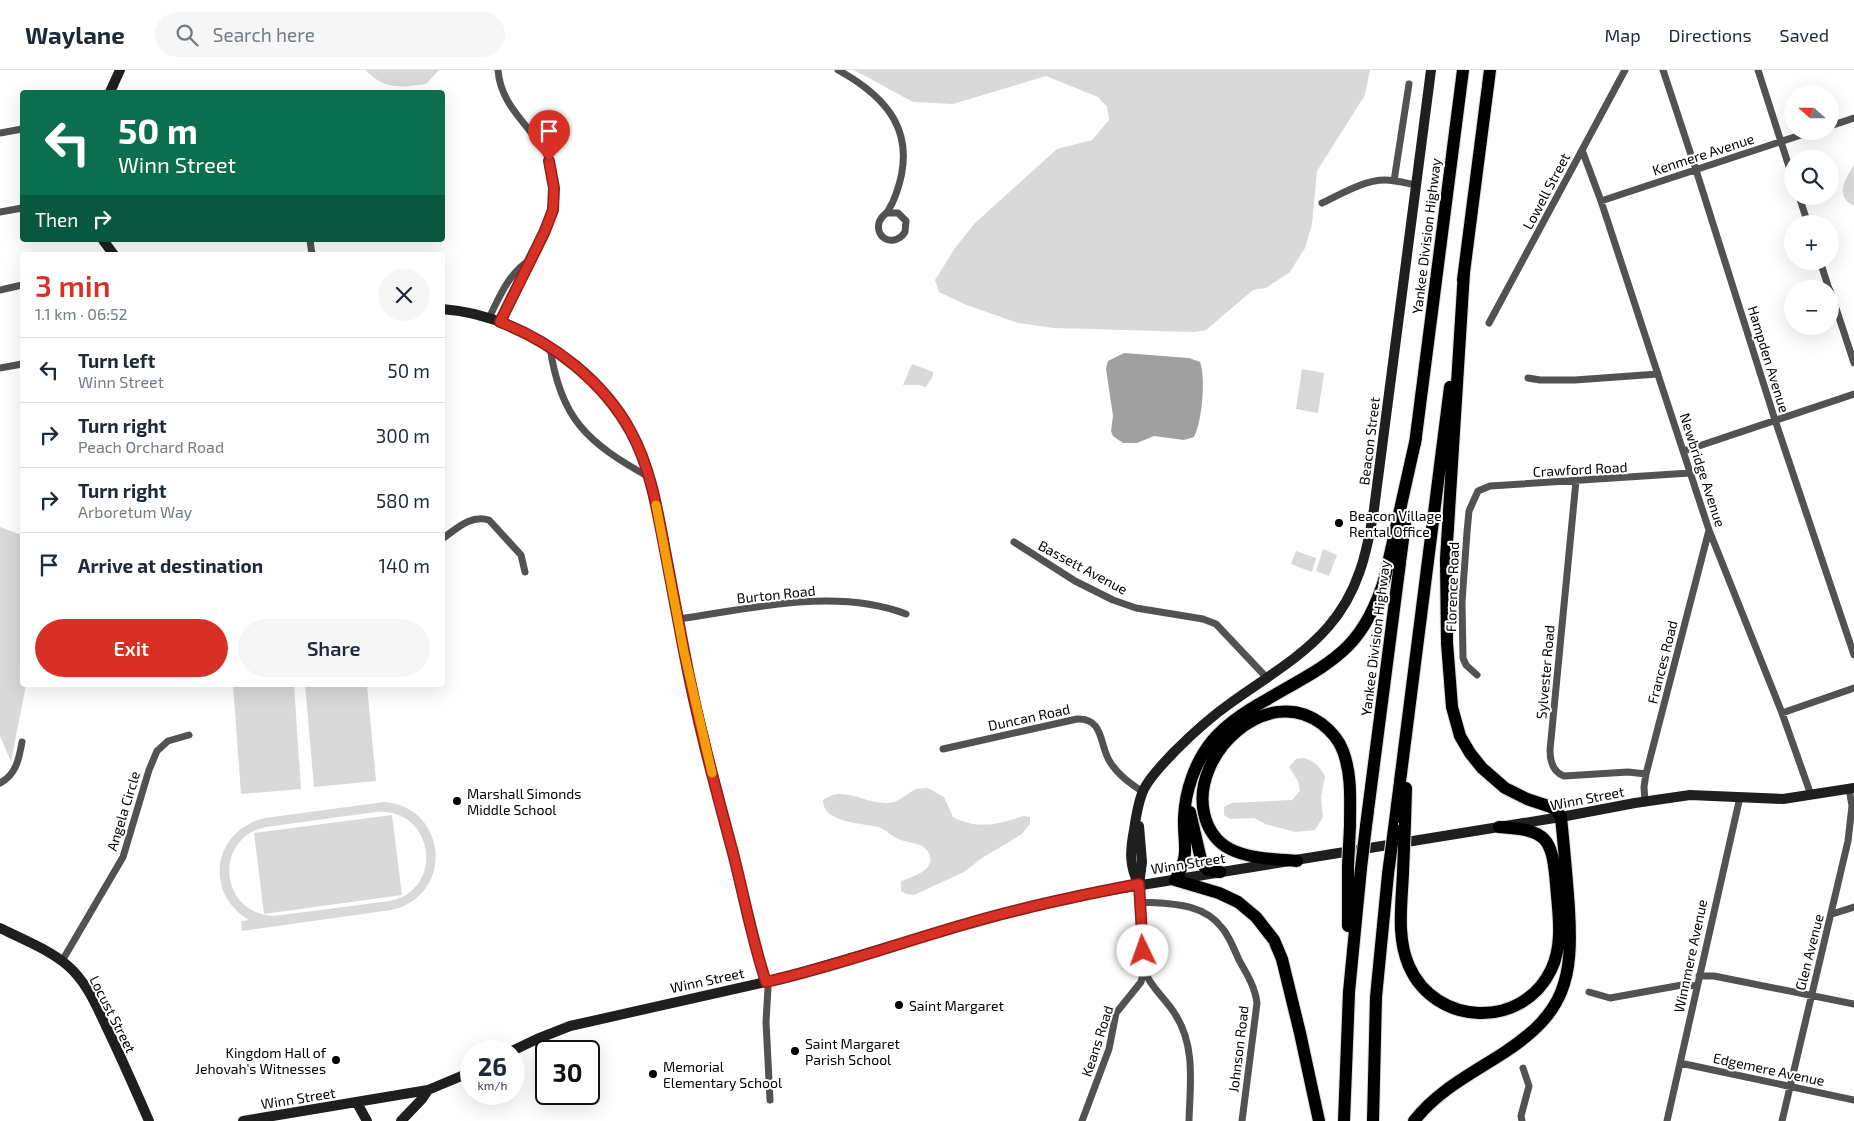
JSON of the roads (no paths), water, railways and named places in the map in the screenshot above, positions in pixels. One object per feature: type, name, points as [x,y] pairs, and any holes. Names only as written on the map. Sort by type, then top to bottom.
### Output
[{"type":"highway","name":"Yankee Division Highway","points":[[1354,867],[1366,826],[1463,70]]},
{"type":"highway","points":[[1490,70],[1408,713],[1400,826],[1403,872],[1402,937],[1409,966],[1417,981],[1439,1001],[1451,1008],[1464,1012],[1489,1013],[1515,1006],[1530,996],[1541,985],[1556,958],[1559,933],[1554,868],[1550,847],[1539,834],[1526,830],[1499,827]]},
{"type":"highway","points":[[1414,1121],[1442,1093],[1534,1031],[1558,998],[1567,974],[1570,952],[1568,895],[1561,818],[1556,810],[1527,799],[1506,788],[1482,768],[1460,736],[1452,707],[1447,643],[1446,559],[1464,272]]},
{"type":"highway","points":[[1319,1121],[1282,959],[1274,940],[1256,917],[1238,902],[1219,893],[1175,880],[1186,856],[1184,819],[1189,787],[1205,751],[1223,729],[1248,710],[1337,657],[1364,628],[1378,600],[1385,577],[1416,438]]},
{"type":"highway","points":[[1296,861],[1256,857],[1230,849],[1215,838],[1205,820],[1202,795],[1209,770],[1223,745],[1245,725],[1269,714],[1291,712],[1309,716],[1329,729],[1342,750],[1349,774],[1351,790],[1350,826],[1354,867],[1347,910],[1350,971],[1344,1121]]},
{"type":"highway","points":[[1189,787],[1190,815],[1200,862],[1208,870],[1220,872]]},
{"type":"highway","points":[[1373,1121],[1376,997],[1388,874],[1400,826]]},
{"type":"street","points":[[111,90],[120,70]]},
{"type":"street","points":[[498,70],[500,86],[506,98],[545,152],[552,170],[554,197],[553,210],[548,226],[500,322]]},
{"type":"street","points":[[838,70],[881,100],[894,116],[900,130],[903,165],[896,194],[887,213],[879,221],[880,232],[888,240],[897,240],[906,232],[906,221],[898,213],[887,213]]},
{"type":"street","name":"Beacon Street","points":[[1139,884],[1132,872],[1132,837],[1143,792],[1149,782],[1166,761],[1199,728],[1226,706],[1302,652],[1328,627],[1340,612],[1354,587],[1365,558],[1374,509],[1430,70]]},
{"type":"street","name":"Lowell Street","points":[[1489,323],[1625,70]]},
{"type":"street","name":"Hampden Avenue","points":[[1663,70],[1775,420],[1854,655]]},
{"type":"street","points":[[1758,70],[1784,151]]},
{"type":"street","points":[[1394,181],[1409,84]]},
{"type":"street","points":[[1839,123],[1854,118]]},
{"type":"street","points":[[0,132],[20,129]]},
{"type":"street","name":"Kenmere Avenue","points":[[1601,201],[1787,140]]},
{"type":"street","name":"Newbridge Avenue","points":[[1582,150],[1601,201],[1709,530],[1782,713],[1811,795]]},
{"type":"street","points":[[1322,203],[1370,182],[1382,180],[1416,185]]},
{"type":"street","points":[[0,212],[20,208]]},
{"type":"street","points":[[489,318],[508,281],[518,269],[531,260]]},
{"type":"street","points":[[0,290],[20,285]]},
{"type":"street","points":[[445,310],[489,318],[527,334],[550,347],[586,376],[622,416],[639,447],[649,477],[658,515],[705,750],[768,988],[766,1022],[770,1100]]},
{"type":"street","points":[[1839,317],[1854,363]]},
{"type":"street","points":[[550,347],[557,384],[566,406],[578,425],[586,434],[615,457],[649,477]]},
{"type":"street","points":[[0,368],[20,364]]},
{"type":"street","points":[[1528,378],[1575,380],[1658,374]]},
{"type":"street","points":[[1684,451],[1854,394]]},
{"type":"street","name":"Crawford Road","points":[[1475,496],[1478,491],[1490,486],[1690,473]]},
{"type":"street","name":"Sylvester Road","points":[[1576,481],[1550,760],[1557,772],[1564,776],[1628,772],[1646,774]]},
{"type":"street","name":"Florence Road","points":[[1475,496],[1469,512],[1467,532],[1462,602],[1462,653],[1466,665],[1477,675]]},
{"type":"street","points":[[445,537],[463,524],[482,517],[489,520],[521,555],[525,572]]},
{"type":"street","name":"Frances Road","points":[[1645,801],[1644,787],[1646,774],[1709,530]]},
{"type":"street","name":"Bassett Avenue","points":[[1014,542],[1075,581],[1113,600],[1136,608],[1203,619],[1216,624],[1267,678]]},
{"type":"street","name":"Burton Road","points":[[678,619],[807,601],[867,603],[906,614]]},
{"type":"street","points":[[1782,713],[1854,688]]},
{"type":"street","name":"Duncan Road","points":[[943,749],[1077,719],[1084,720],[1092,724],[1100,732],[1106,756],[1112,766],[1143,792]]},
{"type":"street","name":"Angela Circle","points":[[62,961],[123,857],[149,770],[157,751],[168,741],[188,735]]},
{"type":"street","points":[[0,783],[10,776],[16,766],[22,742]]},
{"type":"street","name":"Winn Street","points":[[525,1045],[570,1026],[766,982],[998,915],[1080,895],[1139,884],[1175,880],[1561,818],[1690,794],[1783,799],[1852,788]]},
{"type":"street","name":"Glen Avenue","points":[[1782,1121],[1832,914],[1852,813],[1852,788]]},
{"type":"street","name":"Winnmere Avenue","points":[[1667,1121],[1740,797]]},
{"type":"street","name":"Keans Road","points":[[1082,1121],[1108,1052],[1118,1010],[1141,982],[1144,969],[1139,884]]},
{"type":"street","name":"Johnson Road","points":[[1140,902],[1190,907],[1212,917],[1227,935],[1250,981],[1256,994],[1257,1003],[1242,1121]]},
{"type":"street","points":[[1832,914],[1854,907]]},
{"type":"street","name":"Locust Street","points":[[0,928],[39,947],[62,961],[76,974],[89,992],[148,1121]]},
{"type":"street","points":[[1144,969],[1148,979],[1180,1021],[1187,1040],[1191,1068],[1188,1121]]},
{"type":"street","points":[[1699,976],[1714,976],[1854,1004]]},
{"type":"street","points":[[1589,992],[1610,998],[1682,985],[1696,986]]},
{"type":"street","name":"Edgemere Avenue","points":[[1680,1063],[1854,1100]]},
{"type":"street","points":[[1522,1121],[1529,1086],[1523,1068]]},
{"type":"street","name":"Winn Street","points":[[243,1121],[428,1090],[460,1077]]},
{"type":"street","points":[[401,1121],[428,1090]]},
{"type":"street","name":"Winn Street","points":[[357,1102],[367,1121]]},
{"type":"place","name":"Beacon Village Rental Office","points":[[1339,523]]},
{"type":"place","name":"Marshall Simonds Middle School","points":[[457,801]]},
{"type":"place","name":"Saint Margaret","points":[[899,1005]]},
{"type":"place","name":"Saint Margaret Parish School","points":[[795,1051]]},
{"type":"place","name":"Kingdom Hall of Jehovah's Witnesses","points":[[336,1060]]},
{"type":"place","name":"Memorial Elementary School","points":[[653,1074]]}]
